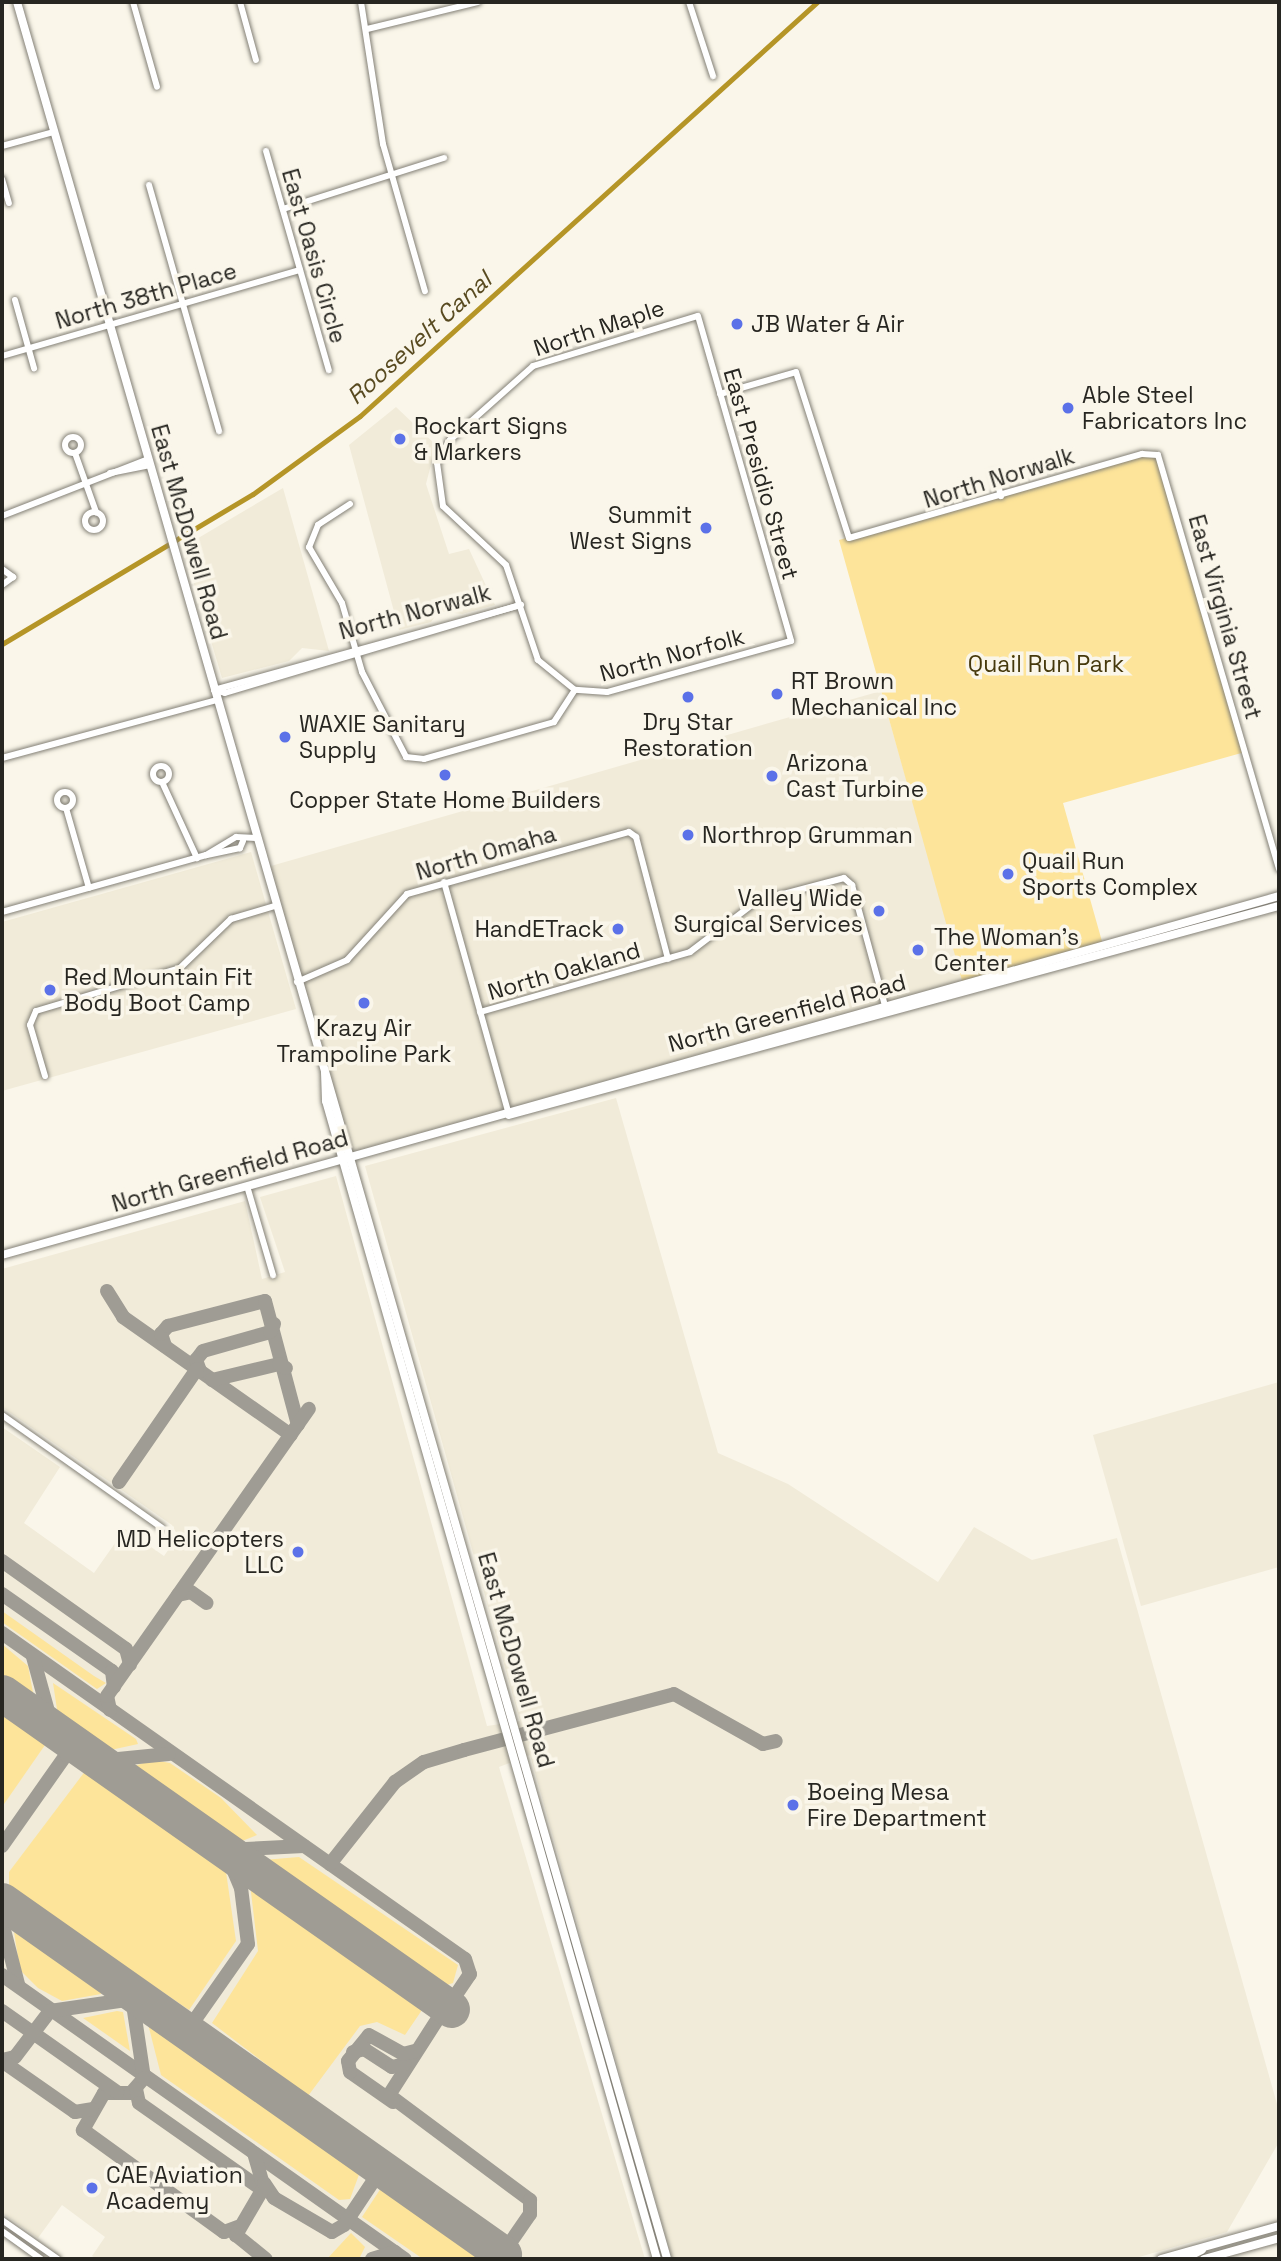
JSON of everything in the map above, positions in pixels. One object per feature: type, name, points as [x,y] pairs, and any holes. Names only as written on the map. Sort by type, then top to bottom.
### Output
[{"type":"main road","name":"East McDowell Road","points":[[17,2],[275,906],[325,1072],[657,2259]]},
{"type":"main road","name":"North Greenfield Road","points":[[509,1115],[741,1045],[1279,896]]},
{"type":"main road","name":"North Greenfield Road","points":[[2,1255],[348,1158],[888,1015],[1279,906]]},
{"type":"main road","points":[[695,1067],[741,1045]]},
{"type":"main road","name":"East McDowell Road","points":[[415,1393],[667,2259]]},
{"type":"main road","points":[[1161,2259],[1279,2226]]},
{"type":"main road","points":[[1204,2259],[1279,2238]]},
{"type":"main road","points":[[1184,2259],[1202,2248]]},
{"type":"street","points":[[133,2],[157,88]]},
{"type":"street","points":[[240,2],[256,60]]},
{"type":"street","points":[[361,2],[391,178],[425,291]]},
{"type":"street","points":[[367,29],[478,2]]},
{"type":"street","points":[[689,2],[713,76]]},
{"type":"street","points":[[2,146],[54,132]]},
{"type":"street","name":"East Oasis Circle","points":[[266,151],[328,370]]},
{"type":"street","points":[[283,209],[391,178],[444,158]]},
{"type":"street","points":[[2,180],[9,203]]},
{"type":"street","points":[[149,185],[219,431]]},
{"type":"street","name":"North 38th Place","points":[[2,356],[300,270]]},
{"type":"street","points":[[15,300],[34,368]]},
{"type":"street","name":"East Presidio Street","points":[[698,316],[791,641]]},
{"type":"street","name":"North Maple","points":[[521,605],[506,565],[443,506],[435,474],[450,440],[533,366],[698,316]]},
{"type":"street","name":"North Norwalk","points":[[720,394],[796,372],[849,538],[1142,454],[1158,456]]},
{"type":"street","points":[[75,453],[96,512]]},
{"type":"street","name":"East Virginia Street","points":[[1158,456],[1279,869]]},
{"type":"street","points":[[2,516],[108,473],[149,462]]},
{"type":"street","points":[[995,474],[1001,496]]},
{"type":"street","points":[[350,503],[318,525],[309,547],[342,603],[356,652]]},
{"type":"street","points":[[2,568],[13,577],[2,585]]},
{"type":"street","points":[[521,605],[538,660],[575,690]]},
{"type":"street","name":"North Norwalk","points":[[214,691],[225,693],[446,622],[521,605]]},
{"type":"street","name":"North Norwalk","points":[[356,652],[449,630],[521,605]]},
{"type":"street","points":[[446,622],[449,630]]},
{"type":"street","name":"North Norfolk","points":[[356,652],[403,754],[416,761],[554,722],[575,690],[607,692],[791,641]]},
{"type":"street","points":[[2,758],[217,700]]},
{"type":"street","points":[[162,782],[197,858]]},
{"type":"street","points":[[66,808],[89,888]]},
{"type":"street","name":"North Omaha","points":[[297,982],[347,960],[401,898],[444,883],[634,835],[668,959]]},
{"type":"street","points":[[206,855],[236,837],[243,841],[256,838]]},
{"type":"street","points":[[2,912],[240,848],[243,841]]},
{"type":"street","name":"North Oakland","points":[[480,1013],[668,959],[704,945],[768,895],[844,878],[852,885],[885,1006]]},
{"type":"street","points":[[444,883],[509,1115]]},
{"type":"street","points":[[45,1076],[31,1015],[180,968],[221,925],[275,906]]},
{"type":"street","points":[[885,1006],[888,1015]]},
{"type":"street","points":[[247,1186],[273,1275]]},
{"type":"street","points":[[2,1415],[162,1528]]},
{"type":"street","points":[[3,2225],[41,2259]]},
{"type":"street","points":[[3,2225],[58,2259]]},
{"type":"shaded area","points":[[396,407],[436,445],[426,484],[449,554],[469,549],[495,605],[462,614],[439,611],[431,622],[399,630],[349,445]]},
{"type":"shaded area","points":[[283,488],[329,651],[302,648],[289,661],[222,678],[183,547]]},
{"type":"shaded area","points":[[881,691],[965,983],[349,1160],[265,868]]},
{"type":"shaded area","points":[[251,852],[296,1009],[2,1091],[2,922]]},
{"type":"shaded area","points":[[616,1098],[718,1453],[788,1484],[938,1582],[974,1527],[1032,1560],[1117,1538],[1279,2111],[1279,2142],[1227,2232],[1132,2259],[672,2259],[530,1755],[499,1767],[645,2259],[97,2259],[92,2256],[105,2237],[62,2205],[38,2238],[2,2213],[2,1427],[60,1467],[24,1523],[94,1573],[125,1529],[164,1556],[178,1536],[172,1525],[2,1407],[2,1269],[245,1201],[262,1279],[285,1272],[260,1197],[336,1176],[487,1726],[520,1721],[365,1166]]},
{"type":"shaded area","points":[[1279,1382],[1279,1567],[1141,1606],[1093,1435]]},
{"type":"green space","name":"Quail Run Park","points":[[1142,454],[1158,455],[1245,752],[1063,803],[1103,945],[963,984],[839,540]]},
{"type":"green space","points":[[2,1611],[106,1683],[97,1689],[2,1622]]},
{"type":"green space","points":[[2,1644],[28,1666],[34,1698],[2,1676]]},
{"type":"green space","points":[[53,1683],[136,1739],[138,1744],[106,1751],[58,1716]]},
{"type":"green space","points":[[2,1708],[45,1745],[2,1807]]},
{"type":"green space","points":[[153,1760],[170,1763],[221,1798],[257,1835],[237,1843],[131,1767]]},
{"type":"green space","points":[[86,1770],[225,1865],[236,1941],[189,2010],[9,1887],[9,1872]]},
{"type":"green space","points":[[299,1857],[458,1965],[453,1983],[441,1987],[263,1860]]},
{"type":"green space","points":[[250,1884],[422,2010],[405,2035],[377,2022],[360,2026],[308,2096],[212,2023],[258,1951]]},
{"type":"green space","points":[[14,1932],[100,1989],[101,1994],[62,2001],[38,1988],[20,1970]]},
{"type":"green space","points":[[117,2011],[123,2012],[130,2051],[83,2018]]},
{"type":"green space","points":[[148,2024],[360,2172],[350,2199],[339,2200],[161,2075]]},
{"type":"green space","points":[[381,2188],[481,2259],[423,2259],[362,2217]]},
{"type":"green space","points":[[351,2233],[365,2247],[359,2259],[327,2259]]},
{"type":"waterway","name":"Roosevelt Canal","points":[[2,644],[253,494],[360,416],[817,2]]},
{"type":"taxiway","points":[[107,1291],[123,1317],[291,1435]]},
{"type":"taxiway","points":[[165,1346],[161,1334],[168,1326],[265,1301],[298,1425]]},
{"type":"taxiway","points":[[200,1371],[196,1360],[203,1351],[270,1332],[274,1324]]},
{"type":"taxiway","points":[[212,1380],[279,1364],[286,1368]]},
{"type":"taxiway","points":[[119,1482],[197,1369]]},
{"type":"taxiway","points":[[110,1710],[107,1696],[309,1409]]},
{"type":"taxiway","points":[[2,1561],[126,1649],[130,1664]]},
{"type":"taxiway","points":[[178,1595],[191,1592],[207,1603]]},
{"type":"taxiway","points":[[2,1594],[112,1671],[114,1687]]},
{"type":"taxiway","points":[[2,1633],[465,1959],[470,1974],[448,2007]]},
{"type":"taxiway","points":[[33,1657],[53,1729]]},
{"type":"taxiway","points":[[330,1864],[395,1782],[424,1762],[464,1750],[674,1694],[763,1744],[776,1741]]},
{"type":"taxiway","points":[[2,1846],[66,1755],[60,1734]]},
{"type":"taxiway","points":[[66,1755],[89,1754]]},
{"type":"taxiway","points":[[98,1761],[169,1754]]},
{"type":"taxiway","points":[[225,1850],[304,1846]]},
{"type":"taxiway","points":[[187,2031],[248,1944],[241,1888],[225,1850]]},
{"type":"taxiway","points":[[2,1922],[18,1984]]},
{"type":"taxiway","points":[[2,1975],[405,2259]]},
{"type":"taxiway","points":[[131,1991],[144,2078],[131,2093],[104,2093],[83,2130],[224,2232],[238,2227]]},
{"type":"taxiway","points":[[2,2060],[15,2057],[50,2011],[140,1998]]},
{"type":"taxiway","points":[[446,2006],[389,2095],[530,2200],[530,2214],[499,2259]]},
{"type":"taxiway","points":[[2,2011],[117,2092]]},
{"type":"taxiway","points":[[393,2102],[350,2072],[348,2061],[369,2035],[403,2054],[415,2051]]},
{"type":"taxiway","points":[[353,2052],[364,2049],[392,2067],[405,2064]]},
{"type":"taxiway","points":[[2,2061],[75,2112],[92,2109]]},
{"type":"taxiway","points":[[136,2089],[139,2103],[263,2190]]},
{"type":"taxiway","points":[[254,2153],[264,2187],[236,2235],[266,2259]]},
{"type":"taxiway","points":[[264,2183],[274,2198],[332,2232],[344,2225],[382,2168]]},
{"type":"taxiway","points":[[372,2259],[395,2252]]},
{"type":"runway","points":[[2,1693],[451,2009]]},
{"type":"runway","points":[[2,1901],[503,2254]]},
{"type":"place","name":"JB Water & Air","points":[[737,324]]},
{"type":"place","name":"Able Steel Fabricators Inc","points":[[1068,408]]},
{"type":"place","name":"Rockart Signs & Markers","points":[[400,439]]},
{"type":"place","name":"Summit West Signs","points":[[706,528]]},
{"type":"place","name":"RT Brown Mechanical Inc","points":[[777,694]]},
{"type":"place","name":"Dry Star Restoration","points":[[688,697]]},
{"type":"place","name":"WAXIE Sanitary Supply","points":[[285,737]]},
{"type":"place","name":"Copper State Home Builders","points":[[445,775]]},
{"type":"place","name":"Arizona Cast Turbine","points":[[772,776]]},
{"type":"place","name":"Northrop Grumman","points":[[688,835]]},
{"type":"place","name":"Quail Run Sports Complex","points":[[1008,874]]},
{"type":"place","name":"Valley Wide Surgical Services","points":[[879,911]]},
{"type":"place","name":"HandETrack","points":[[618,929]]},
{"type":"place","name":"The Woman's Center","points":[[918,950]]},
{"type":"place","name":"Red Mountain Fit Body Boot Camp","points":[[50,990]]},
{"type":"place","name":"Krazy Air Trampoline Park","points":[[364,1003]]},
{"type":"place","name":"MD Helicopters LLC","points":[[298,1552]]},
{"type":"place","name":"Boeing Mesa Fire Department","points":[[793,1805]]},
{"type":"place","name":"CAE Aviation Academy","points":[[92,2188]]}]
